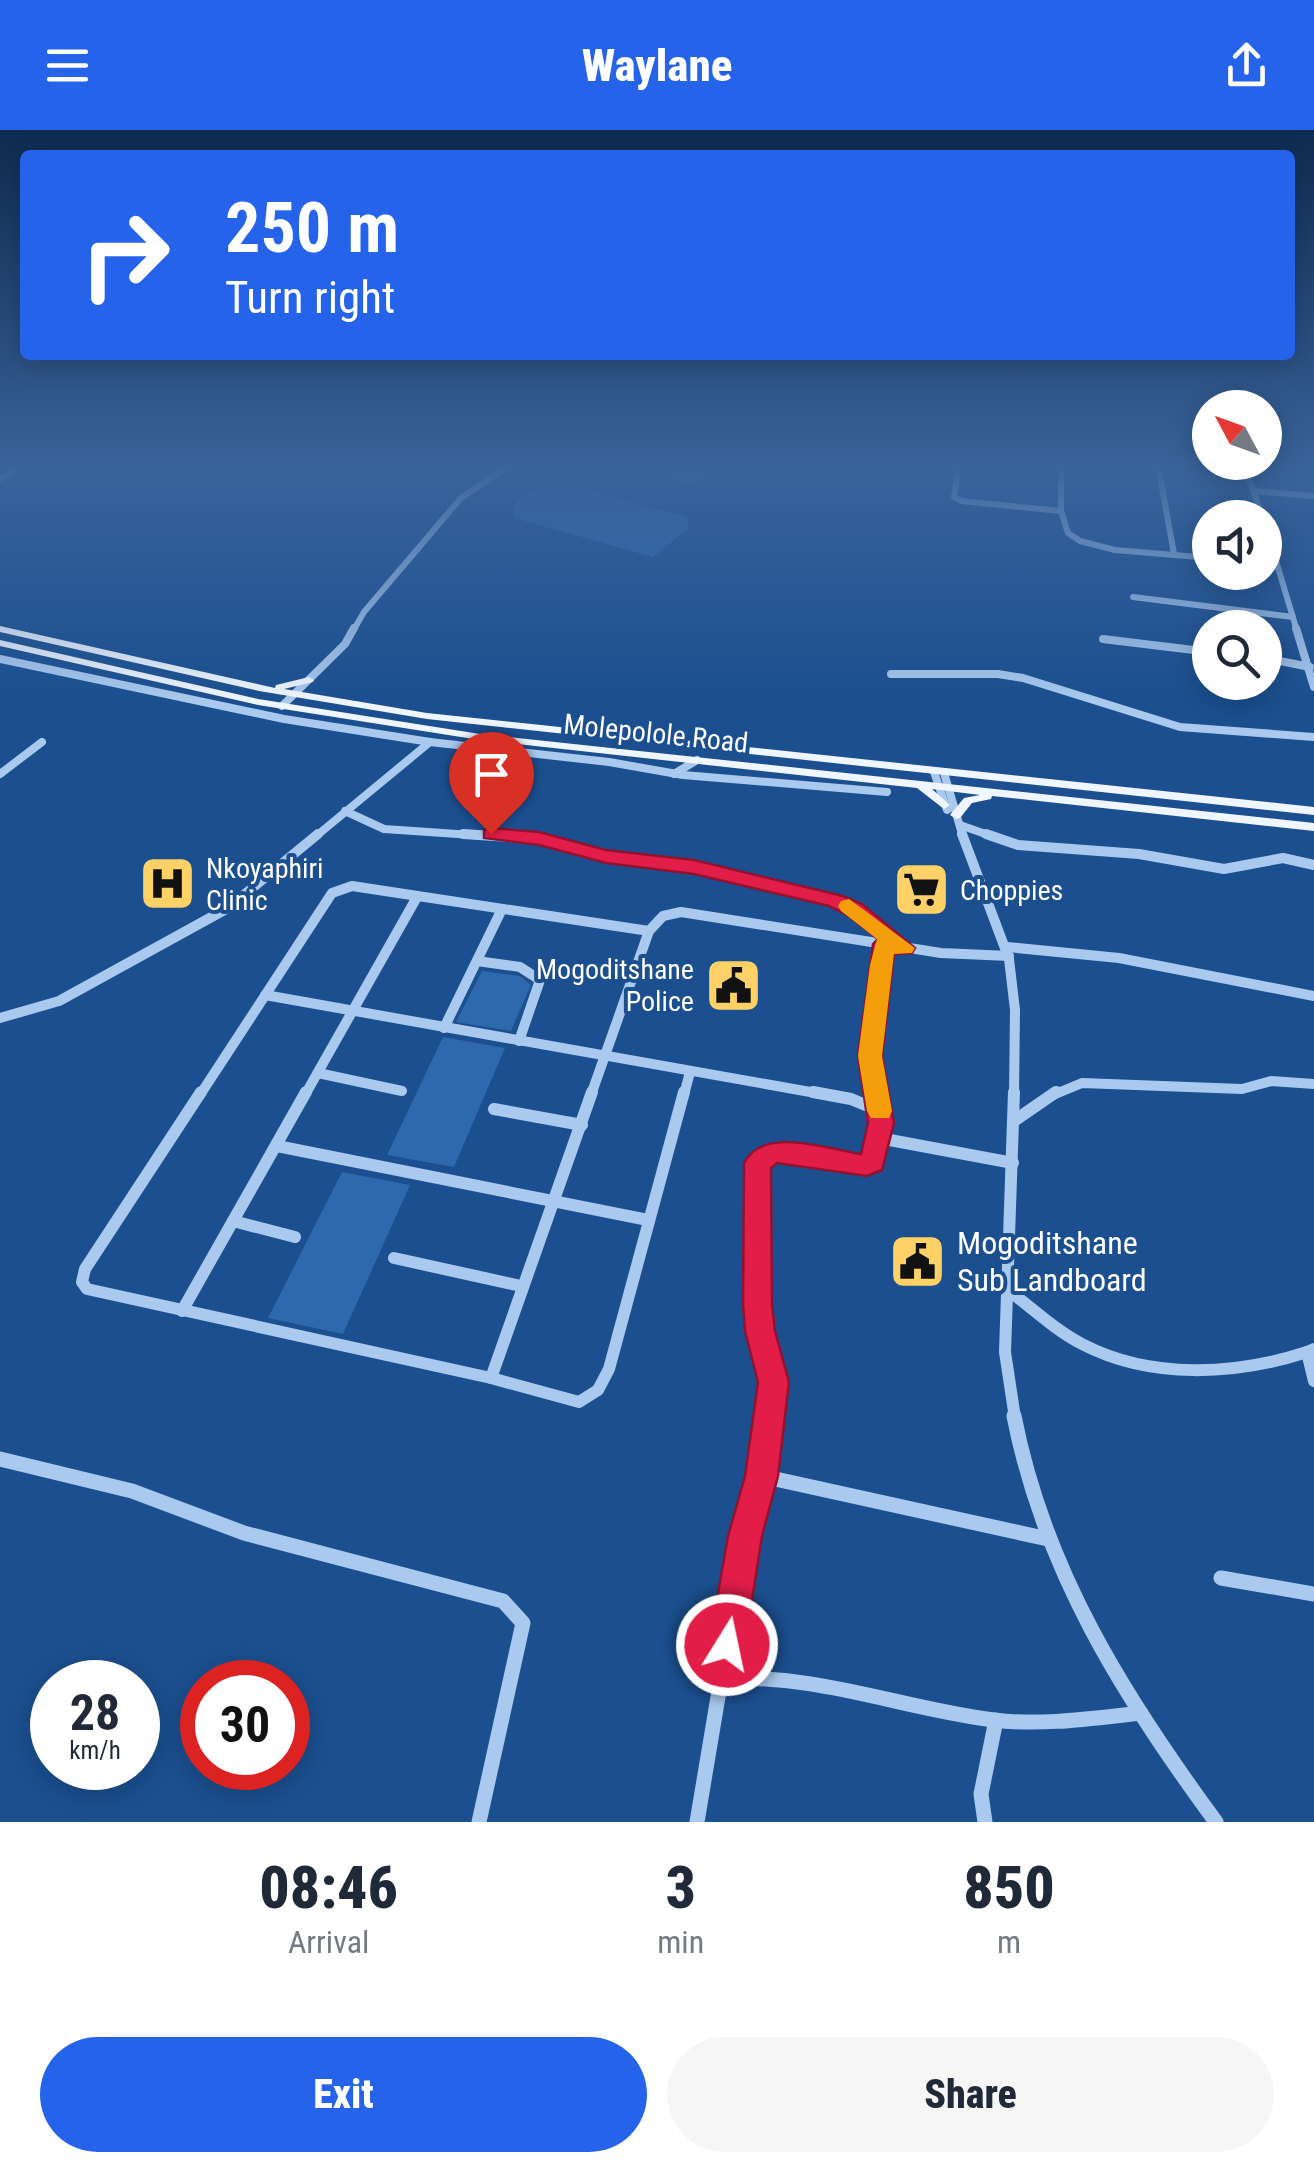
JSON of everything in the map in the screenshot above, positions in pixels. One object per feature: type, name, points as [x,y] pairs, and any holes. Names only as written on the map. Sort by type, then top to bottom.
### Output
[{"type":"main road","name":"Molepolole Road","points":[[0,629],[337,702],[526,728],[1314,812]]},
{"type":"main road","name":"Molepolole Road","points":[[0,643],[286,707],[480,737],[1314,827]]},
{"type":"main road","points":[[260,688],[290,686],[314,677],[322,692],[337,702]]},
{"type":"main road","points":[[906,782],[927,790],[944,805]]},
{"type":"main road","points":[[959,825],[968,800],[1018,796]]},
{"type":"street","points":[[286,707],[345,644],[384,586],[421,544]]},
{"type":"street","points":[[1090,544],[1192,556]]},
{"type":"street","points":[[1172,544],[1174,554]]},
{"type":"street","points":[[1282,578],[1314,687]]},
{"type":"street","points":[[1133,597],[1294,617]]},
{"type":"street","points":[[1103,638],[1192,650]]},
{"type":"street","points":[[0,659],[284,719],[430,742],[675,772],[886,792]]},
{"type":"street","points":[[1282,660],[1308,664],[1314,672]]},
{"type":"street","points":[[891,674],[998,674],[1023,678],[1180,727],[1314,737]]},
{"type":"street","points":[[0,774],[42,742]]},
{"type":"street","points":[[0,1018],[58,1001],[228,908],[430,742]]},
{"type":"street","points":[[664,756],[675,772]]},
{"type":"street","points":[[675,772],[697,760]]},
{"type":"street","points":[[939,772],[944,805],[959,825],[1018,845],[1139,854],[1224,870],[1283,858],[1314,865]]},
{"type":"street","points":[[942,786],[989,892],[1008,952],[1015,1007],[1005,1356],[1015,1429],[1067,1589],[1141,1713],[1216,1822]]},
{"type":"street","points":[[345,811],[384,829],[539,839],[584,853],[694,867],[827,898],[855,910],[904,948]]},
{"type":"street","points":[[649,931],[352,886],[340,888],[332,894],[84,1269],[82,1282],[88,1289],[491,1378],[579,1402],[592,1398],[601,1390],[690,1072]]},
{"type":"street","points":[[182,1311],[418,897]]},
{"type":"street","points":[[444,1028],[502,910]]},
{"type":"street","points":[[491,1378],[649,931],[668,912],[904,948],[1157,964],[1314,996]]},
{"type":"street","points":[[697,1822],[745,1536],[762,1476],[774,1382],[760,1331],[758,1304],[758,1163],[772,1152],[867,1165],[876,1156],[880,1111],[870,1056],[884,944]]},
{"type":"street","points":[[477,961],[527,969],[538,976],[520,1041]]},
{"type":"street","points":[[265,995],[851,1099],[880,1111]]},
{"type":"street","points":[[318,1073],[402,1091]]},
{"type":"street","points":[[1014,1121],[1058,1090],[1082,1083],[1242,1088],[1271,1082],[1314,1084]]},
{"type":"street","points":[[494,1109],[582,1124]]},
{"type":"street","points":[[878,1138],[1013,1163]]},
{"type":"street","points":[[276,1146],[648,1220]]},
{"type":"street","points":[[233,1221],[296,1237]]},
{"type":"street","points":[[394,1258],[521,1286]]},
{"type":"street","points":[[1008,1290],[1086,1346],[1141,1363],[1214,1370],[1282,1362],[1310,1350],[1314,1381]]},
{"type":"street","points":[[0,1459],[132,1490],[244,1533],[503,1601],[523,1623],[478,1822]]},
{"type":"street","points":[[762,1476],[1048,1540]]},
{"type":"street","points":[[1221,1578],[1314,1594]]},
{"type":"street","points":[[720,1679],[766,1676],[825,1683],[996,1720],[1082,1720],[1141,1713]]},
{"type":"street","points":[[986,1822],[982,1794],[996,1720]]},
{"type":"shaded area","points":[[607,544],[669,544],[653,557]]},
{"type":"shaded area","points":[[482,971],[520,976],[531,985],[511,1031],[456,1022]]},
{"type":"shaded area","points":[[443,1037],[505,1048],[454,1167],[387,1155]]},
{"type":"shaded area","points":[[342,1172],[410,1185],[343,1334],[268,1318]]},
{"type":"slow traffic","points":[[849,906],[904,948],[884,944],[870,1056],[880,1111]]},
{"type":"place","name":"Nkoyaphiri Clinic","points":[[167,884]]},
{"type":"place","name":"Choppies","points":[[921,890]]},
{"type":"place","name":"Mogoditshane Police","points":[[733,985]]},
{"type":"place","name":"Mogoditshane Sub Landboard","points":[[918,1261]]},
{"type":"route","points":[[491,834],[555,842],[584,853],[694,867],[835,900],[855,910],[904,948],[884,944],[870,1056],[881,1123],[873,1162],[867,1165],[772,1152],[758,1163],[755,1172],[760,1331],[774,1382],[762,1476],[745,1536],[727,1645]]}]
